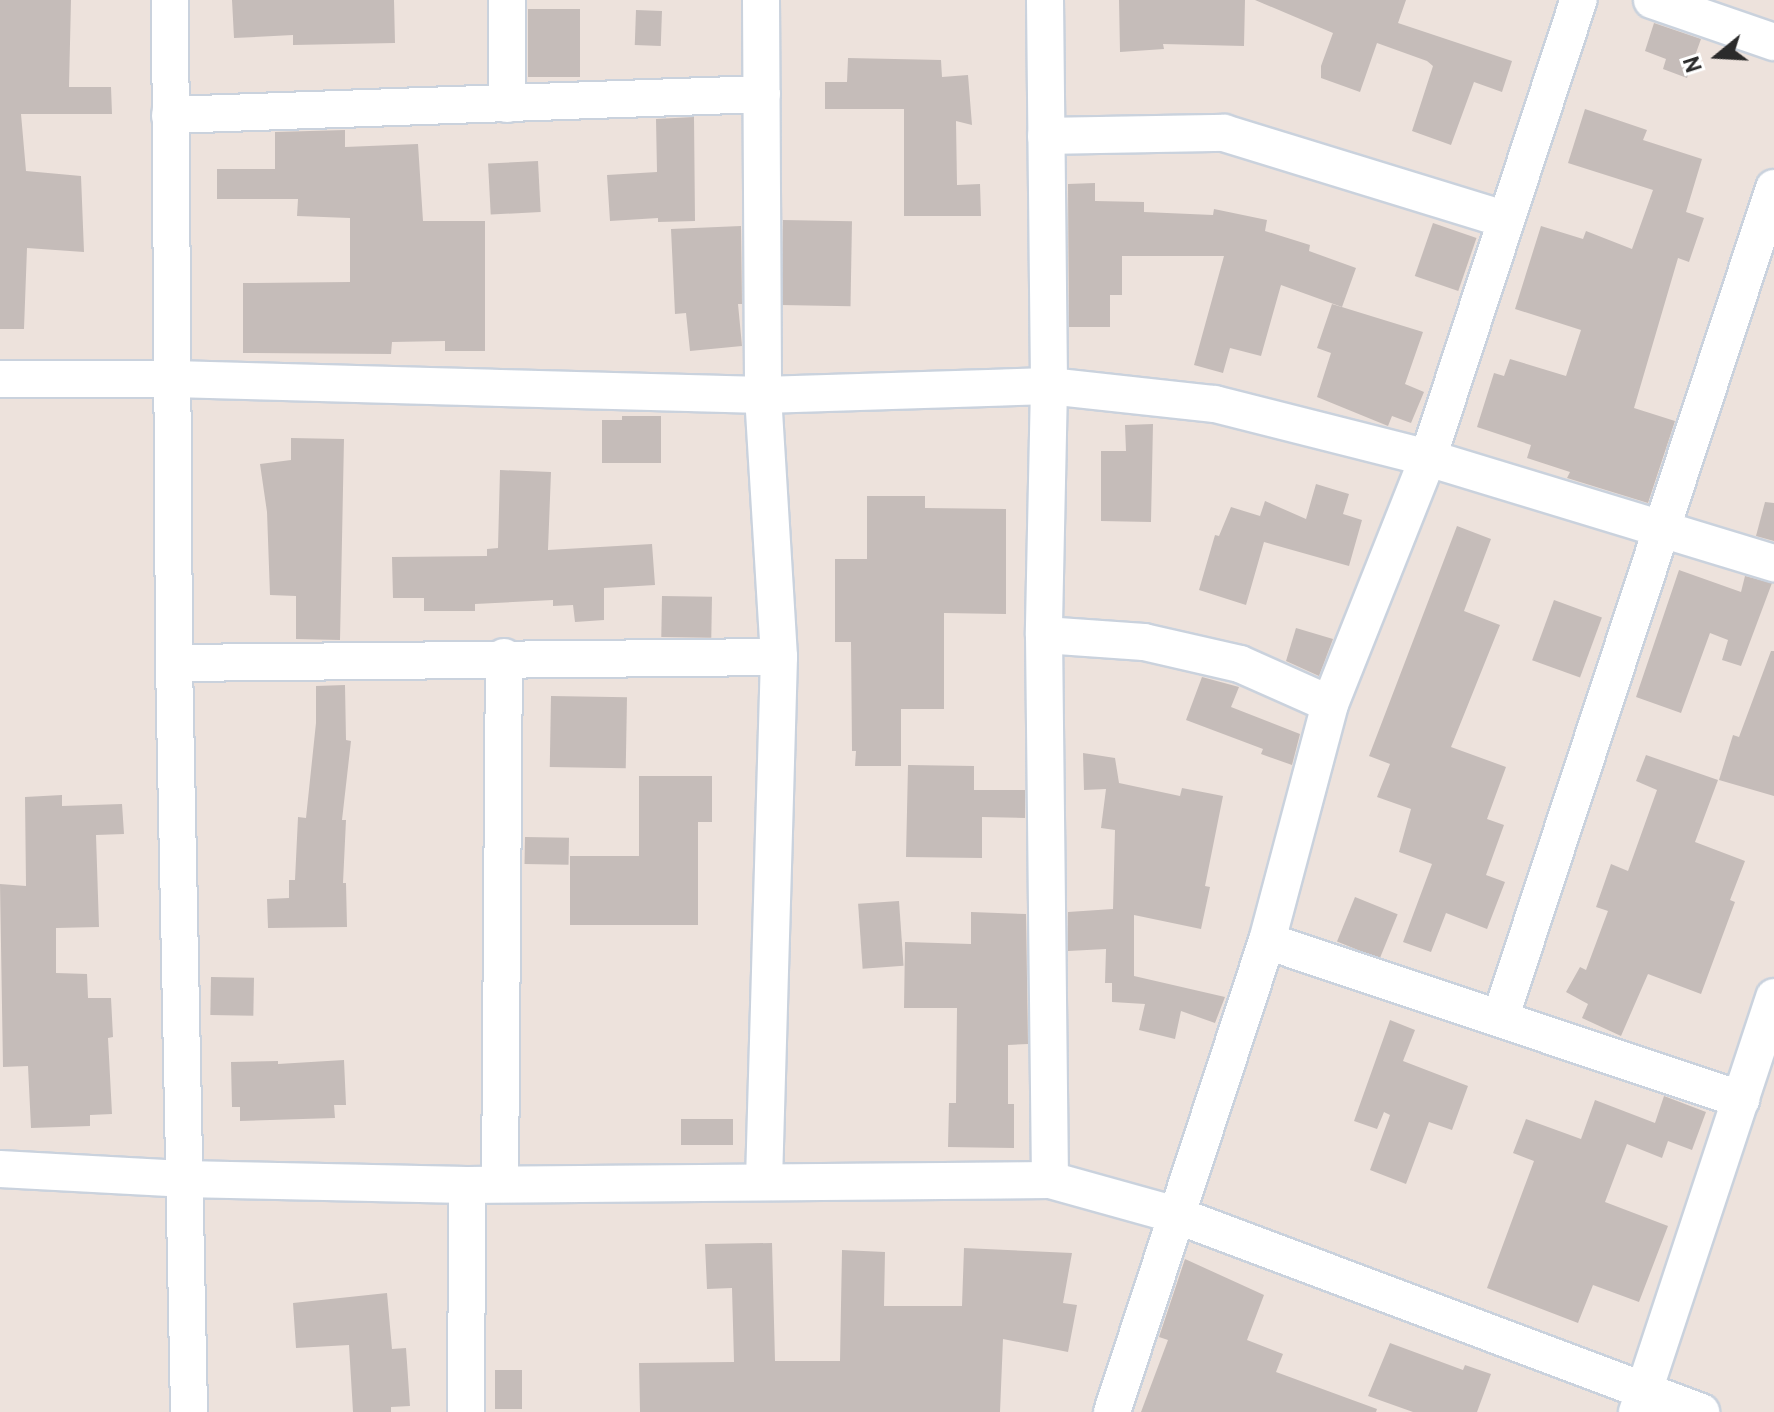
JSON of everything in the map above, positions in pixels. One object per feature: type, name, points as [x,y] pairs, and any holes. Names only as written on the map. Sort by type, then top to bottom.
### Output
[{"type":"street","points":[[170,0],[174,663],[189,1412]]},
{"type":"street","points":[[507,0],[507,104]]},
{"type":"street","points":[[761,0],[763,395],[779,657],[764,1180]]},
{"type":"street","points":[[1045,0],[1049,386],[1044,635],[1050,1180]]},
{"type":"street","points":[[1112,1412],[1267,941],[1330,704],[1428,458],[1579,0]]},
{"type":"street","points":[[1652,0],[1774,42]]},
{"type":"street","points":[[170,115],[762,94]]},
{"type":"street","points":[[1046,136],[1224,133],[1506,220]]},
{"type":"street","points":[[1500,1019],[1774,188]]},
{"type":"street","points":[[0,379],[173,379],[763,395],[1049,386],[1215,404],[1428,458],[1774,563]]},
{"type":"street","points":[[1044,635],[1144,642],[1240,664],[1330,704]]},
{"type":"street","points":[[174,663],[504,657],[779,657]]},
{"type":"street","points":[[466,1412],[484,1185],[504,657]]},
{"type":"street","points":[[1267,941],[1741,1100]]},
{"type":"street","points":[[1640,1402],[1774,997]]},
{"type":"street","points":[[0,1169],[183,1179],[484,1185],[764,1180],[1050,1180],[1176,1215],[1640,1402],[1701,1412]]},
{"type":"building","points":[[0,0],[71,0],[69,87],[111,87],[112,114],[21,114],[26,171],[81,176],[84,252],[27,248],[24,329],[0,329]]},
{"type":"building","points":[[232,0],[394,0],[395,43],[293,45],[293,35],[234,38]]},
{"type":"building","points":[[1119,0],[1245,0],[1244,46],[1163,44],[1164,49],[1120,52]]},
{"type":"building","points":[[1255,0],[1406,0],[1398,23],[1512,61],[1502,92],[1474,82],[1451,145],[1412,131],[1433,66],[1427,61],[1377,43],[1360,92],[1321,78],[1321,66],[1333,33]]},
{"type":"building","points":[[528,9],[580,9],[580,77],[528,77]]},
{"type":"building","points":[[636,10],[662,11],[661,46],[635,45]]},
{"type":"building","points":[[1654,23],[1701,39],[1687,78],[1663,69],[1666,59],[1645,51]]},
{"type":"building","points":[[848,58],[941,60],[942,77],[968,75],[972,125],[956,121],[957,185],[980,184],[981,216],[904,216],[904,109],[825,109],[825,82],[847,82]]},
{"type":"building","points":[[1585,109],[1647,130],[1643,140],[1702,159],[1686,212],[1704,218],[1689,262],[1678,258],[1634,408],[1675,421],[1648,503],[1567,478],[1570,472],[1527,458],[1531,445],[1477,427],[1494,373],[1504,376],[1510,359],[1566,376],[1581,330],[1515,309],[1541,226],[1583,239],[1586,231],[1632,249],[1653,190],[1568,163]]},
{"type":"building","points":[[694,117],[695,221],[658,222],[658,218],[610,221],[607,175],[657,172],[656,119]]},
{"type":"building","points":[[345,130],[345,147],[418,144],[423,221],[485,221],[485,351],[445,351],[445,341],[392,342],[391,354],[243,353],[243,283],[350,282],[350,218],[297,216],[298,199],[217,199],[217,169],[275,169],[275,132]]},
{"type":"building","points":[[538,161],[541,212],[491,215],[488,164]]},
{"type":"building","points":[[1095,183],[1095,201],[1144,202],[1144,212],[1213,215],[1214,209],[1267,220],[1265,231],[1310,245],[1309,251],[1356,268],[1342,307],[1281,285],[1261,356],[1230,348],[1223,373],[1194,365],[1224,256],[1122,256],[1122,295],[1110,295],[1110,327],[1069,327],[1068,184]]},
{"type":"building","points":[[783,220],[852,221],[851,306],[782,305]]},
{"type":"building","points":[[1433,223],[1476,238],[1458,291],[1415,276]]},
{"type":"building","points":[[741,226],[742,304],[738,304],[742,346],[690,351],[686,313],[675,314],[671,229]]},
{"type":"building","points":[[1332,304],[1423,332],[1405,384],[1424,392],[1411,423],[1392,416],[1388,426],[1317,397],[1331,353],[1317,348]]},
{"type":"building","points":[[622,416],[661,416],[661,463],[602,463],[602,420],[622,420]]},
{"type":"building","points":[[1153,424],[1151,522],[1101,521],[1101,451],[1126,451],[1125,425]]},
{"type":"building","points":[[291,438],[344,439],[340,640],[296,639],[296,596],[270,595],[267,512],[260,464],[291,460]]},
{"type":"building","points":[[500,470],[551,472],[548,550],[652,544],[655,585],[604,588],[604,620],[575,622],[573,605],[553,606],[553,600],[475,604],[475,611],[424,611],[424,598],[393,598],[392,557],[487,556],[487,549],[498,548]]},
{"type":"building","points":[[1316,484],[1349,494],[1343,514],[1362,520],[1349,566],[1264,542],[1246,605],[1199,590],[1215,535],[1219,536],[1231,507],[1260,516],[1265,501],[1306,519]]},
{"type":"building","points":[[867,496],[925,496],[925,508],[1006,509],[1006,614],[944,613],[944,709],[901,709],[901,766],[855,766],[856,751],[852,751],[851,642],[835,642],[835,559],[867,559]]},
{"type":"building","points":[[1765,502],[1774,503],[1774,541],[1756,536]]},
{"type":"building","points":[[1457,526],[1491,539],[1464,611],[1500,625],[1451,747],[1506,767],[1487,819],[1504,825],[1486,875],[1505,882],[1487,929],[1446,913],[1431,952],[1403,942],[1432,864],[1399,852],[1411,809],[1377,797],[1390,764],[1369,756]]},
{"type":"building","points":[[1679,570],[1741,592],[1745,576],[1772,583],[1741,666],[1722,660],[1728,640],[1710,633],[1681,713],[1636,697]]},
{"type":"building","points":[[662,596],[712,597],[711,638],[661,637]]},
{"type":"building","points":[[1554,600],[1602,617],[1580,678],[1532,660]]},
{"type":"building","points":[[1296,628],[1333,639],[1319,676],[1286,661]]},
{"type":"building","points":[[1771,651],[1774,651],[1774,796],[1719,780],[1733,735],[1739,737]]},
{"type":"building","points":[[1202,677],[1239,687],[1231,707],[1300,734],[1292,765],[1261,754],[1263,749],[1186,720]]},
{"type":"building","points":[[345,685],[346,740],[351,741],[342,820],[346,820],[343,883],[346,883],[347,927],[268,928],[267,899],[289,898],[289,880],[295,880],[298,817],[306,818],[316,723],[316,686]]},
{"type":"building","points":[[551,696],[627,697],[626,768],[550,767]]},
{"type":"building","points":[[1083,753],[1115,758],[1119,783],[1180,796],[1182,788],[1223,796],[1205,886],[1210,887],[1201,929],[1134,915],[1134,976],[1225,997],[1215,1023],[1181,1011],[1175,1039],[1139,1030],[1145,1004],[1112,1002],[1112,983],[1105,983],[1106,949],[1068,951],[1068,912],[1113,909],[1115,830],[1101,828],[1106,789],[1084,790]]},
{"type":"building","points":[[1646,755],[1718,780],[1695,842],[1745,861],[1730,900],[1735,902],[1701,994],[1648,974],[1621,1036],[1582,1018],[1588,1004],[1566,992],[1580,967],[1586,970],[1608,911],[1596,907],[1611,864],[1628,871],[1657,790],[1636,781]]},
{"type":"building","points":[[908,765],[974,766],[974,790],[1025,790],[1025,818],[982,817],[982,858],[906,857]]},
{"type":"building","points":[[639,776],[712,776],[712,822],[698,822],[698,925],[570,925],[570,856],[639,856]]},
{"type":"building","points":[[62,795],[62,806],[122,804],[124,834],[96,835],[99,927],[56,928],[56,973],[87,974],[88,998],[111,998],[113,1037],[108,1038],[112,1114],[90,1115],[90,1126],[31,1128],[28,1066],[3,1067],[0,884],[26,886],[25,797]]},
{"type":"building","points":[[525,837],[569,838],[569,865],[525,864]]},
{"type":"building","points":[[1355,897],[1398,914],[1380,959],[1337,942]]},
{"type":"building","points":[[899,901],[904,966],[863,969],[858,904]]},
{"type":"building","points":[[971,912],[1026,914],[1028,1044],[1008,1045],[1008,1104],[1014,1104],[1014,1148],[948,1147],[949,1103],[956,1103],[957,1008],[904,1008],[905,942],[971,944]]},
{"type":"building","points":[[211,977],[254,978],[253,1016],[210,1015]]},
{"type":"building","points":[[1390,1020],[1415,1030],[1403,1061],[1468,1086],[1452,1130],[1429,1122],[1406,1184],[1370,1170],[1390,1115],[1384,1112],[1377,1129],[1354,1121]]},
{"type":"building","points":[[344,1060],[346,1105],[334,1105],[335,1118],[240,1121],[240,1107],[232,1107],[231,1062],[278,1061],[278,1064]]},
{"type":"building","points":[[1664,1096],[1706,1112],[1692,1150],[1668,1141],[1662,1158],[1627,1144],[1605,1202],[1668,1226],[1639,1302],[1593,1285],[1578,1323],[1487,1288],[1534,1161],[1513,1153],[1526,1119],[1581,1139],[1595,1100],[1655,1123]]},
{"type":"building","points":[[681,1119],[733,1119],[733,1145],[681,1145]]},
{"type":"building","points":[[772,1243],[775,1361],[840,1361],[842,1250],[885,1252],[884,1306],[962,1306],[964,1248],[1072,1253],[1063,1303],[1077,1305],[1068,1352],[1003,1339],[1000,1412],[640,1412],[639,1363],[734,1362],[732,1288],[707,1289],[705,1244]]},
{"type":"building","points":[[1185,1259],[1264,1295],[1247,1340],[1283,1354],[1276,1372],[1377,1409],[1376,1412],[1141,1412],[1168,1340],[1159,1337]]},
{"type":"building","points":[[387,1293],[392,1349],[406,1348],[410,1406],[391,1407],[391,1412],[353,1412],[349,1345],[296,1348],[293,1303]]},
{"type":"building","points":[[1390,1343],[1463,1370],[1465,1365],[1491,1374],[1477,1412],[1413,1412],[1368,1396]]},
{"type":"building","points":[[495,1370],[522,1370],[522,1409],[495,1409]]}]
